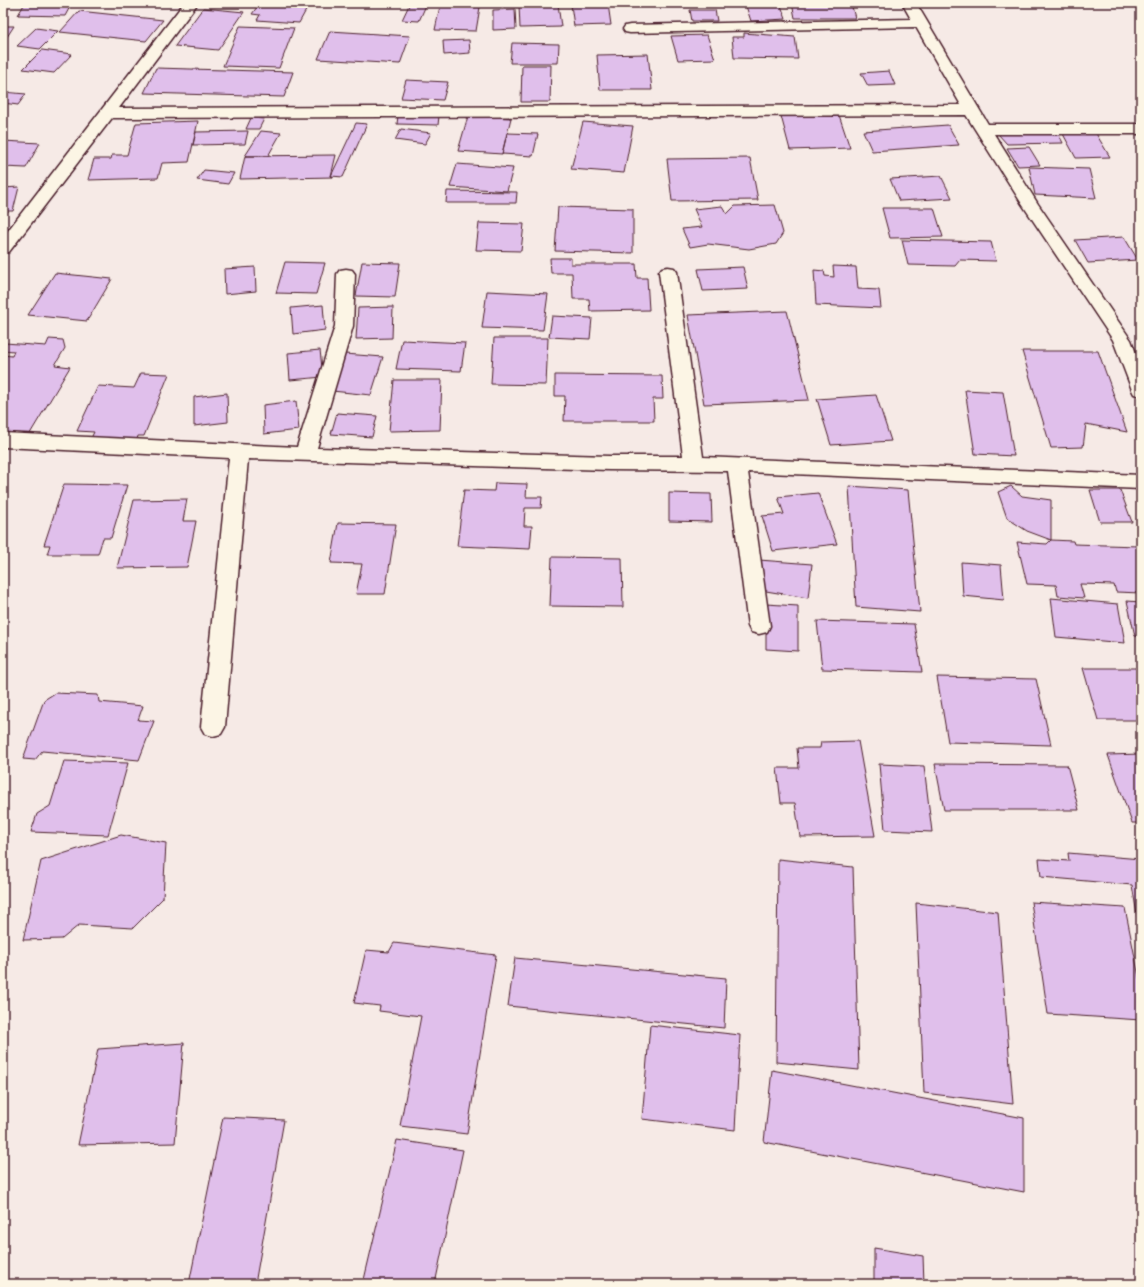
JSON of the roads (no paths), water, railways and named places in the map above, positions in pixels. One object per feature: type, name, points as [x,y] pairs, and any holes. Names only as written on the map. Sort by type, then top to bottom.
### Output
[{"type":"street","points":[[3,248],[192,3]]},
{"type":"street","points":[[909,3],[971,110],[1030,204],[1122,340],[1141,390]]},
{"type":"street","points":[[630,29],[921,23]]},
{"type":"street","points":[[108,113],[971,110]]},
{"type":"street","points":[[984,130],[1141,129]]},
{"type":"street","points":[[668,272],[694,463]]},
{"type":"street","points":[[305,454],[344,326],[346,274]]},
{"type":"street","points":[[3,440],[239,452],[609,463],[694,463],[1141,482]]},
{"type":"street","points":[[213,727],[239,452]]},
{"type":"street","points":[[737,465],[759,626]]}]
